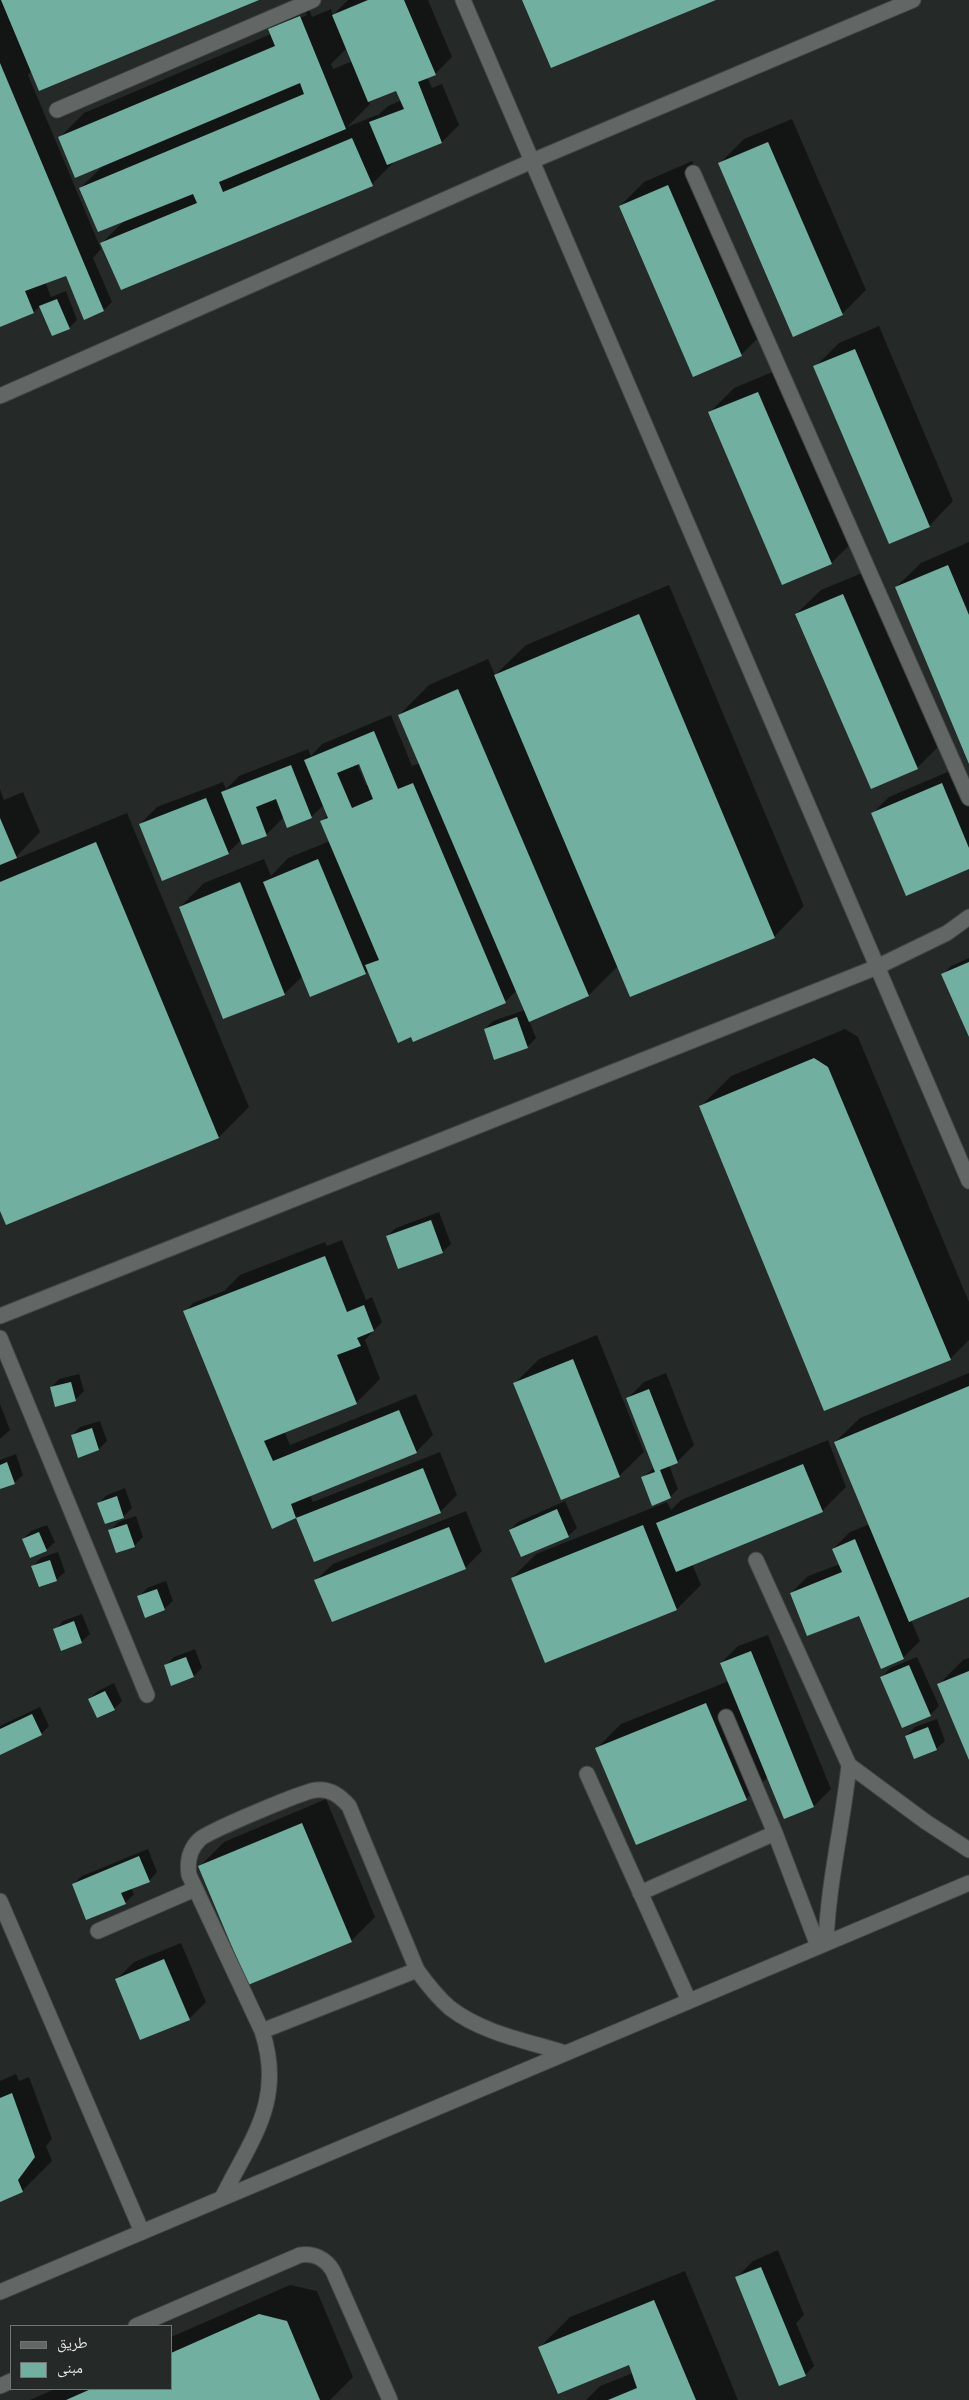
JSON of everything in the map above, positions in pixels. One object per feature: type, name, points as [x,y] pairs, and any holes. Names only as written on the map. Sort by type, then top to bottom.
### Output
[{"type":"street","points":[[57,110],[312,0]]},
{"type":"street","points":[[463,0],[969,1181]]},
{"type":"street","points":[[0,396],[532,161],[913,0]]},
{"type":"street","points":[[694,174],[969,798]]},
{"type":"street","points":[[0,1316],[877,966],[947,933],[969,917]]},
{"type":"street","points":[[0,1338],[147,1695]]},
{"type":"street","points":[[756,1560],[849,1765],[919,1817],[969,1850]]},
{"type":"street","points":[[726,1717],[822,1945]]},
{"type":"street","points":[[822,1945],[845,1813],[849,1765]]},
{"type":"street","points":[[587,1774],[688,2001]]},
{"type":"street","points":[[222,2198],[257,2131],[265,2113],[270,2092],[268,2051],[262,2032],[189,1876],[189,1856],[193,1846],[208,1833],[314,1790],[334,1792],[349,1806],[417,1970],[432,1991],[451,2008],[472,2022],[565,2053]]},
{"type":"street","points":[[640,1893],[775,1833]]},
{"type":"street","points":[[0,2292],[969,1883]]},
{"type":"street","points":[[98,1931],[195,1889]]},
{"type":"street","points":[[0,1901],[142,2232]]},
{"type":"street","points":[[262,2032],[417,1970]]},
{"type":"street","points":[[138,2325],[300,2255],[316,2256],[329,2264],[333,2271],[390,2400]]},
{"type":"building","points":[[1,0],[259,0],[39,91]]},
{"type":"building","points":[[368,0],[404,0],[436,75],[418,82],[442,143],[387,165],[369,122],[404,109],[396,91],[368,102],[332,15]]},
{"type":"building","points":[[522,0],[716,0],[551,68]]},
{"type":"building","points":[[300,16],[346,129],[219,182],[223,192],[352,138],[373,186],[121,290],[100,243],[197,203],[193,194],[98,232],[79,188],[304,94],[300,83],[75,178],[58,137],[275,46],[268,29]]},
{"type":"building","points":[[0,63],[104,311],[84,320],[66,276],[25,291],[34,313],[0,327]]},
{"type":"building","points":[[768,142],[843,315],[793,337],[718,163]]},
{"type":"building","points":[[668,185],[742,356],[693,377],[619,206]]},
{"type":"building","points":[[57,299],[70,329],[52,336],[39,306]]},
{"type":"building","points":[[855,349],[930,527],[889,544],[813,366]]},
{"type":"building","points":[[758,392],[832,564],[782,585],[708,412]]},
{"type":"building","points":[[948,565],[969,615],[969,764],[895,587]]},
{"type":"building","points":[[843,594],[918,769],[871,789],[795,614]]},
{"type":"building","points":[[639,614],[775,938],[630,997],[494,675]]},
{"type":"building","points":[[458,689],[589,996],[529,1022],[398,715]]},
{"type":"building","points":[[374,731],[398,789],[413,783],[506,1003],[413,1042],[411,1037],[398,1043],[365,965],[379,960],[320,821],[328,818],[304,760]],"holes":[[[359,764],[373,799],[352,808],[337,773]]]},
{"type":"building","points":[[291,765],[312,818],[287,828],[276,799],[256,807],[267,836],[242,845],[221,792]]},
{"type":"building","points":[[942,783],[969,848],[969,869],[906,896],[871,813]]},
{"type":"building","points":[[206,798],[229,854],[162,881],[139,824]]},
{"type":"building","points":[[0,818],[17,858],[0,865]]},
{"type":"building","points":[[96,842],[219,1138],[6,1225],[0,1211],[0,882]]},
{"type":"building","points":[[318,859],[366,974],[310,997],[263,882]]},
{"type":"building","points":[[240,882],[285,995],[223,1019],[179,907]]},
{"type":"building","points":[[969,962],[969,1037],[941,974]]},
{"type":"building","points":[[517,1017],[528,1048],[494,1060],[484,1029]]},
{"type":"building","points":[[814,1058],[828,1067],[951,1360],[824,1411],[699,1106]]},
{"type":"building","points":[[431,1220],[443,1253],[398,1269],[386,1236]]},
{"type":"building","points":[[325,1256],[347,1312],[364,1305],[374,1331],[357,1338],[361,1346],[337,1355],[357,1404],[264,1441],[273,1461],[399,1410],[417,1453],[291,1504],[296,1518],[272,1529],[183,1311]]},
{"type":"building","points":[[573,1359],[620,1477],[561,1500],[513,1383]]},
{"type":"building","points":[[71,1382],[76,1401],[55,1407],[50,1387]]},
{"type":"building","points":[[969,1386],[969,1597],[909,1622],[834,1442]]},
{"type":"building","points":[[649,1389],[678,1463],[660,1470],[671,1498],[652,1506],[641,1477],[655,1472],[626,1398]]},
{"type":"building","points":[[92,1428],[99,1450],[78,1458],[71,1435]]},
{"type":"building","points":[[7,1462],[15,1484],[0,1489],[0,1465]]},
{"type":"building","points":[[803,1464],[823,1512],[676,1572],[656,1523]]},
{"type":"building","points":[[423,1468],[441,1513],[314,1562],[296,1518]]},
{"type":"building","points":[[117,1496],[124,1518],[105,1524],[97,1503]]},
{"type":"building","points":[[557,1509],[569,1537],[521,1557],[509,1530]]},
{"type":"building","points":[[127,1524],[135,1547],[116,1553],[108,1530]]},
{"type":"building","points":[[643,1525],[677,1610],[545,1663],[511,1578]]},
{"type":"building","points":[[449,1527],[466,1569],[332,1622],[314,1580]]},
{"type":"building","points":[[39,1532],[47,1551],[30,1558],[22,1539]]},
{"type":"building","points":[[855,1539],[904,1659],[881,1669],[859,1616],[807,1636],[790,1593],[842,1572],[832,1549]]},
{"type":"building","points":[[50,1560],[57,1581],[39,1587],[31,1566]]},
{"type":"building","points":[[157,1589],[165,1610],[145,1618],[137,1596]]},
{"type":"building","points":[[74,1621],[82,1643],[61,1651],[53,1629]]},
{"type":"building","points":[[751,1651],[814,1807],[784,1819],[720,1663]]},
{"type":"building","points":[[186,1657],[194,1677],[171,1686],[164,1665]]},
{"type":"building","points":[[909,1665],[931,1716],[902,1728],[880,1677]]},
{"type":"building","points":[[969,1671],[969,1760],[937,1684]]},
{"type":"building","points":[[105,1691],[115,1710],[97,1718],[88,1699]]},
{"type":"building","points":[[706,1703],[747,1800],[636,1845],[595,1748]]},
{"type":"building","points":[[32,1714],[42,1735],[0,1755],[0,1729]]},
{"type":"building","points":[[928,1727],[937,1750],[914,1759],[905,1736]]},
{"type":"building","points":[[302,1823],[352,1942],[248,1985],[198,1866]]},
{"type":"building","points":[[139,1856],[150,1882],[121,1893],[126,1904],[86,1920],[72,1884]]},
{"type":"building","points":[[164,1959],[190,2020],[140,2040],[115,1979]]},
{"type":"building","points":[[12,2093],[35,2157],[18,2180],[23,2192],[0,2202],[0,2098]]},
{"type":"building","points":[[761,2267],[806,2376],[779,2386],[735,2277]]},
{"type":"building","points":[[654,2300],[696,2400],[608,2400],[637,2388],[629,2365],[558,2394],[538,2347]]},
{"type":"building","points":[[259,2314],[287,2321],[320,2400],[66,2400],[89,2390],[172,2390],[172,2353]]}]
